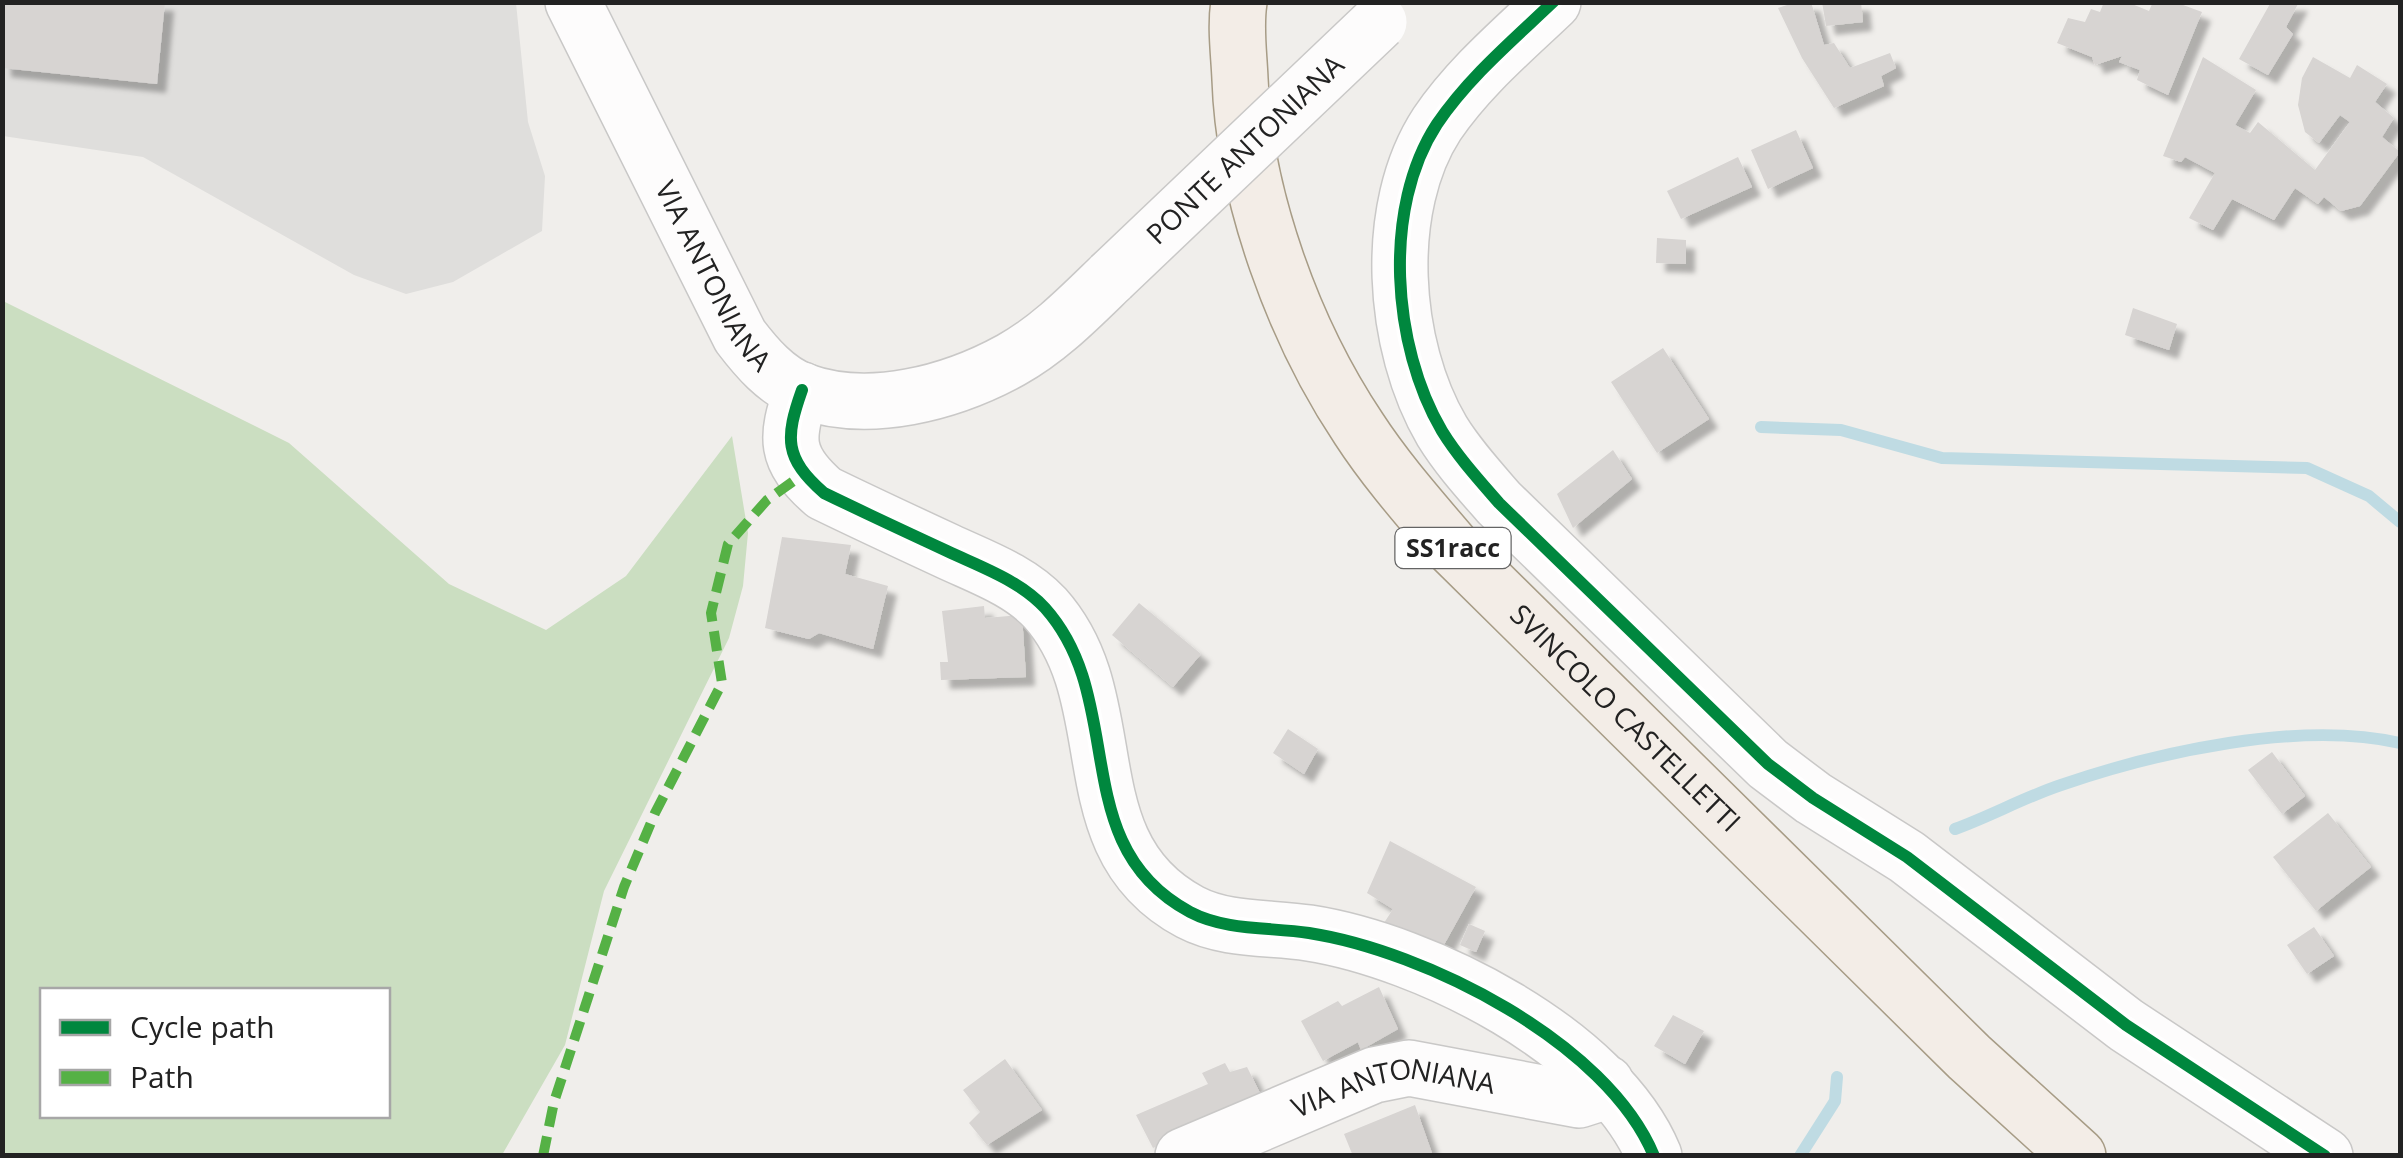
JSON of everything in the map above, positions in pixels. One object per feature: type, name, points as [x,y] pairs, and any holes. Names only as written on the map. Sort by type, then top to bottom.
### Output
[{"type":"main road","name":"SS1racc","points":[[1204,2],[1226,48],[1240,100]]},
{"type":"main road","name":"SS1racc","points":[[1240,2],[1240,100]]},
{"type":"main road","name":"SVINCOLO CASTELLETTI","points":[[1240,100],[1242,126],[1266,223],[1288,293],[1320,364],[1358,428],[1402,489],[1454,549],[1969,1057],[2078,1156]]},
{"type":"street","name":"VIA ANTONIANA","points":[[573,2],[740,336],[755,356],[802,390],[789,426],[790,450],[802,475],[824,493],[1014,582],[1043,606],[1069,639],[1088,690],[1116,832],[1149,881],[1191,912],[1245,928],[1309,933],[1344,941],[1444,974],[1512,1012],[1568,1051],[1606,1084],[1646,1136],[1654,1156]]},
{"type":"street","points":[[1553,2],[1470,81],[1437,125],[1418,159],[1403,215],[1398,270],[1417,375],[1441,429],[1466,466],[1499,503],[1768,764],[1813,798],[1908,857],[2126,1026],[2326,1156]]},
{"type":"street","name":"PONTE ANTONIANA","points":[[802,390],[846,400],[912,398],[959,384],[1012,360],[1111,277],[1390,12]]},
{"type":"street","name":"VIA ANTONIANA","points":[[1183,1156],[1374,1076],[1409,1068],[1579,1100],[1598,1096],[1606,1084]]},
{"type":"shaded area","points":[[3,3],[516,3],[528,122],[545,176],[542,231],[453,282],[406,294],[354,275],[143,157],[3,136]]},
{"type":"green space","points":[[3,301],[289,443],[449,584],[546,630],[626,576],[732,436],[748,533],[743,586],[729,638],[604,891],[565,1045],[502,1155],[3,1155]]},
{"type":"building","points":[[2,2],[165,2],[157,84],[2,68]]},
{"type":"building","points":[[1811,2],[1824,45],[1834,43],[1850,68],[1890,53],[1896,68],[1881,76],[1884,86],[1834,108],[1802,58],[1778,8]]},
{"type":"building","points":[[1822,2],[1861,2],[1863,22],[1826,26]]},
{"type":"building","points":[[2104,2],[2127,2],[2149,11],[2153,2],[2175,2],[2202,12],[2168,95],[2137,80],[2140,70],[2119,62],[2122,56],[2095,65],[2092,57],[2057,43],[2068,18],[2085,22],[2091,9],[2100,12]]},
{"type":"building","points":[[2271,2],[2299,2],[2286,27],[2293,34],[2268,75],[2239,59]]},
{"type":"building","points":[[2203,57],[2256,90],[2235,125],[2250,133],[2258,122],[2315,170],[2350,122],[2340,115],[2319,143],[2305,132],[2298,105],[2302,78],[2313,57],[2350,78],[2357,65],[2387,84],[2375,102],[2394,118],[2382,137],[2400,152],[2360,206],[2341,211],[2324,197],[2318,204],[2295,188],[2274,220],[2232,199],[2213,230],[2189,218],[2215,173],[2185,157],[2181,162],[2163,156]]},
{"type":"building","points":[[1796,130],[1813,168],[1768,189],[1751,150]]},
{"type":"building","points":[[1738,157],[1752,187],[1681,219],[1667,191]]},
{"type":"building","points":[[1657,238],[1686,240],[1686,264],[1656,263]]},
{"type":"building","points":[[2133,308],[2177,324],[2169,350],[2125,335]]},
{"type":"building","points":[[1663,348],[1709,419],[1657,453],[1611,382]]},
{"type":"building","points":[[1613,450],[1632,479],[1573,528],[1557,494]]},
{"type":"building","points":[[782,537],[851,545],[845,574],[888,586],[873,649],[819,633],[809,639],[765,628]]},
{"type":"building","points":[[1139,603],[1201,654],[1173,687],[1112,635]]},
{"type":"building","points":[[984,606],[985,618],[1022,615],[1026,677],[941,680],[940,662],[948,662],[942,611]]},
{"type":"building","points":[[1288,729],[1318,749],[1304,774],[1273,753]]},
{"type":"building","points":[[2272,752],[2305,796],[2282,814],[2248,770]]},
{"type":"building","points":[[2328,813],[2371,867],[2316,911],[2273,857]]},
{"type":"building","points":[[1390,841],[1476,887],[1440,952],[1384,923],[1393,909],[1367,893]]},
{"type":"building","points":[[1469,924],[1485,931],[1476,952],[1460,945]]},
{"type":"building","points":[[2314,927],[2334,956],[2307,974],[2287,945]]},
{"type":"building","points":[[1379,987],[1398,1029],[1361,1050],[1358,1042],[1323,1061],[1301,1021],[1338,1001],[1342,1006]]},
{"type":"building","points":[[1673,1015],[1704,1031],[1685,1064],[1654,1046]]},
{"type":"building","points":[[1005,1059],[1042,1110],[987,1145],[969,1123],[980,1112],[963,1090]]},
{"type":"building","points":[[1225,1063],[1230,1072],[1247,1067],[1262,1097],[1153,1148],[1136,1115],[1208,1084],[1202,1073]]},
{"type":"building","points":[[1415,1105],[1433,1156],[1353,1156],[1344,1134]]},
{"type":"waterway","points":[[1761,427],[1841,430],[1942,458],[2307,468],[2369,496],[2400,522]]},
{"type":"waterway","points":[[1955,829],[2061,785],[2184,751],[2274,737],[2318,735],[2400,743]]},
{"type":"waterway","points":[[1800,1156],[1835,1101],[1837,1077]]},
{"type":"marked path","points":[[543,1156],[554,1102],[624,887],[655,813],[722,683],[711,613],[728,544],[767,500],[802,475]]},
{"type":"cycle path","points":[[1553,2],[1449,107],[1419,158],[1408,195],[1401,236],[1404,319],[1425,397],[1448,441],[1499,503],[1768,764],[1813,798],[1907,857],[2126,1025],[2325,1156]]},
{"type":"cycle path","points":[[802,390],[793,421],[792,446],[801,469],[824,493],[999,575],[1045,608],[1070,645],[1086,686],[1111,811],[1126,849],[1151,884],[1204,918],[1355,943],[1457,981],[1555,1040],[1597,1076],[1630,1114],[1654,1156]]}]
